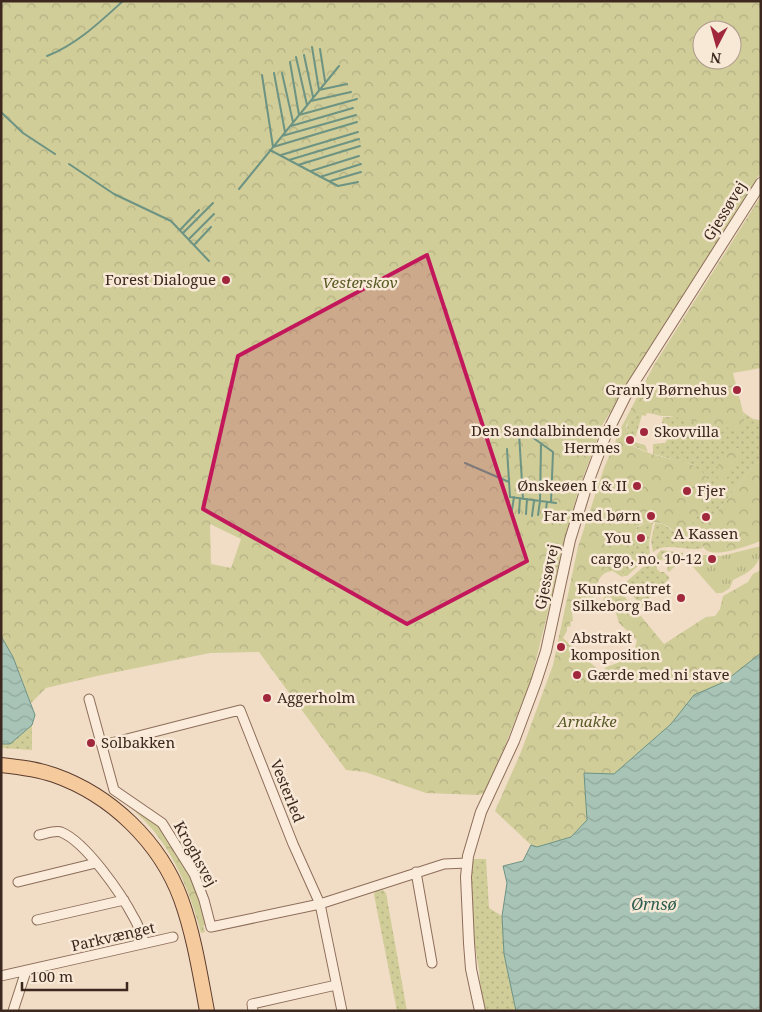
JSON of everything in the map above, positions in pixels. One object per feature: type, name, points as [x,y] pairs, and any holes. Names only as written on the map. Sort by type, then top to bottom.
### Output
[{"type":"main road","points":[[1,765],[26,768],[53,775],[97,796],[123,815],[153,848],[182,899],[208,1011]]},
{"type":"street","name":"Gjessøvej","points":[[480,1011],[471,969],[469,943],[466,877],[470,846],[481,812],[514,741],[531,698],[546,651],[577,514],[605,437],[626,395],[761,183]]},
{"type":"street","name":"Kroghsvej","points":[[88,699],[114,790],[162,823],[194,874],[204,900],[211,927],[320,904],[444,864],[467,863]]},
{"type":"street","name":"Vesterled","points":[[111,743],[240,710],[293,844],[320,904],[342,1011]]},
{"type":"street","points":[[38,835],[60,832],[85,849],[124,900],[136,920],[145,943]]},
{"type":"street","points":[[18,882],[96,863]]},
{"type":"street","points":[[416,872],[432,964]]},
{"type":"street","points":[[37,920],[124,900]]},
{"type":"street","name":"Parkvænget","points":[[1,976],[173,937]]},
{"type":"street","points":[[14,1011],[26,970]]},
{"type":"street","points":[[253,1011],[252,1004],[336,985]]},
{"type":"highlighted area","points":[[427,255],[527,561],[407,624],[203,509],[238,356]]},
{"type":"green space","name":"Vesterskov","points":[[1,1],[761,1],[761,172],[603,424],[578,491],[531,680],[484,793],[478,795],[426,793],[365,772],[346,770],[259,652],[210,653],[97,676],[46,688],[31,703],[13,657],[1,636]],"holes":[[[210,524],[241,539],[231,568],[211,564]]]},
{"type":"green space","name":"Arnakke","points":[[761,196],[761,368],[733,373],[744,416],[744,423],[739,430],[669,416],[643,413],[633,417],[626,426],[629,436],[626,443],[651,454],[688,463],[696,467],[702,471],[709,486],[715,487],[719,461],[730,448],[738,448],[744,456],[685,533],[678,533],[660,523],[646,523],[636,528],[636,542],[621,567],[624,576],[622,577],[613,571],[601,577],[586,614],[582,604],[576,605],[576,611],[572,612],[573,621],[570,622],[571,626],[567,627],[563,638],[603,674],[606,667],[630,656],[636,647],[637,640],[619,623],[616,613],[601,604],[606,594],[613,595],[620,591],[664,644],[706,617],[715,616],[720,609],[723,596],[748,582],[753,574],[761,570],[761,653],[724,682],[694,695],[671,724],[614,774],[584,774],[587,820],[571,837],[537,847],[531,845],[495,811],[521,752],[553,665],[578,547],[604,468],[622,426],[654,365]]},
{"type":"green space","points":[[647,412],[646,416],[642,415],[634,442],[645,445],[648,452],[626,443],[629,436],[627,426],[630,419],[637,414]]},
{"type":"green space","points":[[743,412],[753,419],[761,420],[761,462],[756,463],[701,532],[703,548],[664,547],[653,552],[651,541],[655,523],[663,524],[675,532],[744,456],[715,487],[709,486],[694,465],[653,454],[653,444],[665,443],[669,436],[662,423],[663,417],[744,416]]},
{"type":"green space","points":[[761,462],[761,541],[715,553],[704,548],[701,532],[756,463]]},
{"type":"green space","points":[[646,523],[653,523],[649,543],[650,555],[627,576],[624,576],[621,567],[637,535],[636,528]]},
{"type":"green space","points":[[761,546],[759,559],[753,568],[733,580],[730,588],[722,593],[716,593],[686,559],[689,554],[721,556]]},
{"type":"green space","points":[[661,550],[683,553],[682,559],[669,572],[667,570],[667,561],[663,559],[659,561],[655,557]]},
{"type":"green space","points":[[652,559],[656,563],[657,569],[660,572],[664,572],[669,579],[649,598],[654,604],[646,610],[626,589],[625,583]]},
{"type":"green space","points":[[32,725],[32,750],[1,748],[1,744],[10,744]]},
{"type":"green space","points":[[131,805],[154,820],[173,846],[194,885],[206,925],[203,926],[205,932],[201,933],[186,887],[164,845],[155,832],[130,807]]},
{"type":"green space","points":[[472,859],[486,859],[489,908],[502,916],[504,954],[516,1011],[483,1011],[479,970],[470,917],[469,897]]},
{"type":"green space","points":[[383,890],[386,893],[407,1011],[397,1011],[374,895],[375,891]]},
{"type":"water","points":[[1,636],[13,657],[35,715],[32,725],[10,744],[1,744]]},
{"type":"water","name":"Ørnsø","points":[[761,653],[761,1011],[516,1011],[504,954],[502,916],[507,883],[503,866],[523,861],[531,845],[537,847],[571,837],[587,820],[584,773],[614,774],[671,724],[694,695],[724,682]]},
{"type":"waterway","points":[[47,56],[78,39],[123,1]]},
{"type":"waterway","points":[[312,47],[319,90],[347,84]]},
{"type":"waterway","points":[[320,49],[325,81]]},
{"type":"waterway","points":[[304,55],[313,97]]},
{"type":"waterway","points":[[296,57],[307,105]]},
{"type":"waterway","points":[[290,62],[299,115],[357,99]]},
{"type":"waterway","points":[[239,189],[339,66]]},
{"type":"waterway","points":[[274,73],[285,132]]},
{"type":"waterway","points":[[282,73],[293,122]]},
{"type":"waterway","points":[[262,75],[273,147],[357,122]]},
{"type":"waterway","points":[[311,101],[351,92]]},
{"type":"waterway","points":[[291,126],[353,108]]},
{"type":"waterway","points":[[2,113],[23,133],[55,154]]},
{"type":"waterway","points":[[282,136],[356,115]]},
{"type":"waterway","points":[[281,155],[358,132]]},
{"type":"waterway","points":[[289,160],[359,139]]},
{"type":"waterway","points":[[298,165],[360,146]]},
{"type":"waterway","points":[[270,150],[338,186],[358,182]]},
{"type":"waterway","points":[[311,171],[359,156]]},
{"type":"waterway","points":[[69,164],[114,194],[171,221],[209,261]]},
{"type":"waterway","points":[[320,177],[361,164]]},
{"type":"waterway","points":[[330,181],[361,172]]},
{"type":"waterway","points":[[183,233],[213,203]]},
{"type":"waterway","points":[[180,230],[199,210]]},
{"type":"waterway","points":[[189,239],[214,214]]},
{"type":"waterway","points":[[194,245],[211,227]]},
{"type":"waterway","points":[[525,432],[553,452],[551,502]]},
{"type":"waterway","points":[[519,433],[523,499]]},
{"type":"waterway","points":[[538,515],[541,445]]},
{"type":"waterway","points":[[507,449],[510,497],[556,503]]},
{"type":"waterway","points":[[465,463],[509,482]]},
{"type":"waterway","points":[[512,510],[514,497]]},
{"type":"waterway","points":[[519,513],[520,498]]},
{"type":"waterway","points":[[526,514],[527,499]]},
{"type":"waterway","points":[[532,516],[534,501]]},
{"type":"waterway","points":[[545,516],[547,502]]},
{"type":"place","name":"Forest Dialogue","points":[[226,280]]},
{"type":"place","name":"Granly Børnehus","points":[[737,390]]},
{"type":"place","name":"Skovvilla","points":[[644,432]]},
{"type":"place","name":"Den Sandalbindende Hermes","points":[[630,440]]},
{"type":"place","name":"Ønskeøen I & II","points":[[637,486]]},
{"type":"place","name":"Fjer","points":[[687,491]]},
{"type":"place","name":"Far med børn","points":[[651,516]]},
{"type":"place","name":"A Kassen","points":[[706,517]]},
{"type":"place","name":"You","points":[[641,538]]},
{"type":"place","name":"cargo, no. 10-12","points":[[712,559]]},
{"type":"place","name":"KunstCentret Silkeborg Bad","points":[[681,598]]},
{"type":"place","name":"Abstrakt komposition","points":[[561,647]]},
{"type":"place","name":"Gærde med ni stave","points":[[577,675]]},
{"type":"place","name":"Aggerholm","points":[[267,698]]},
{"type":"place","name":"Solbakken","points":[[91,743]]}]
